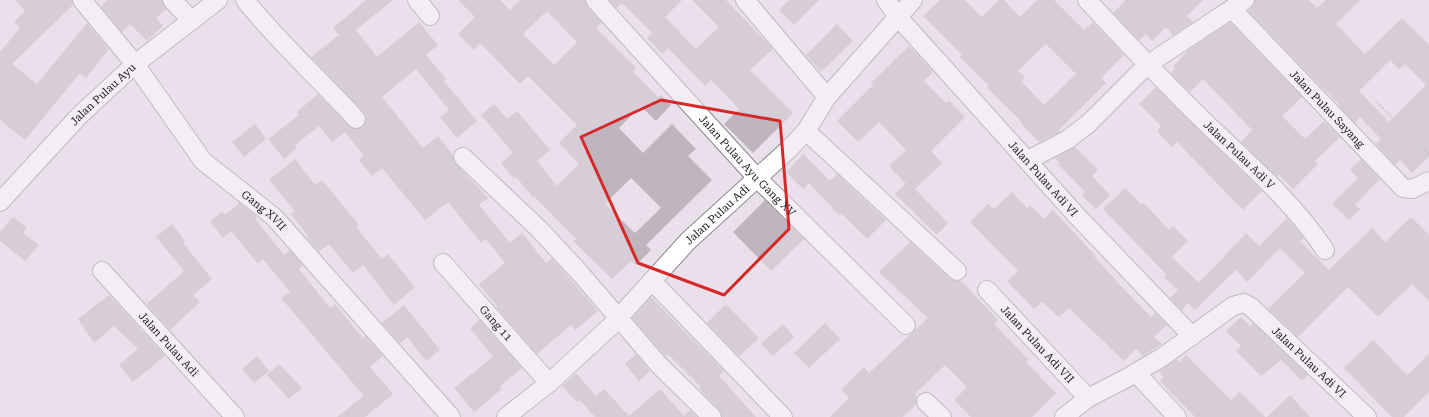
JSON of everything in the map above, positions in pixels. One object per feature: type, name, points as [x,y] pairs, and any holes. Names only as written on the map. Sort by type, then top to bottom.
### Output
[{"type":"street","name":"Gang XVII","points":[[82,0],[135,64],[203,160],[274,217],[451,417]]},
{"type":"street","points":[[172,0],[192,21]]},
{"type":"street","name":"Jalan Pulau Ayu","points":[[0,202],[78,116],[135,64],[218,0]]},
{"type":"street","points":[[245,0],[267,28],[332,92],[356,119]]},
{"type":"street","points":[[417,0],[430,16]]},
{"type":"street","name":"Jalan Pulau Ayu Gang XV","points":[[595,0],[757,178],[906,325]]},
{"type":"street","points":[[746,0],[827,97]]},
{"type":"street","name":"Jalan Pulau Adi VI","points":[[886,0],[898,17],[1077,216],[1192,336]]},
{"type":"street","name":"Jalan Pulau Adi","points":[[516,414],[618,318],[688,241],[789,149],[806,131],[827,97],[914,0]]},
{"type":"street","name":"Jalan Pulau Adi V","points":[[1087,0],[1147,65],[1283,198],[1310,228],[1325,250]]},
{"type":"street","points":[[1028,160],[1067,140],[1088,124],[1147,65],[1238,5]]},
{"type":"street","name":"Jalan Pulau Sayang","points":[[1238,5],[1403,188],[1412,189],[1429,181]]},
{"type":"street","points":[[806,131],[957,271]]},
{"type":"street","points":[[463,157],[539,229],[659,365],[712,417]]},
{"type":"street","name":"Gang 11","points":[[443,263],[549,383]]},
{"type":"street","name":"Jalan Pulau Adi","points":[[102,271],[235,417]]},
{"type":"street","points":[[652,281],[783,417]]},
{"type":"street","name":"Jalan Pulau Adi VII","points":[[986,290],[1088,398]]},
{"type":"street","name":"Jalan Pulau Adi VI","points":[[1064,417],[1088,398],[1162,358],[1239,303],[1247,304],[1367,417]]},
{"type":"street","points":[[1136,373],[1176,417]]},
{"type":"street","points":[[926,402],[942,417]]},
{"type":"path","points":[[1378,102],[1429,155]]},
{"type":"highlighted area","points":[[661,100],[780,121],[789,229],[724,295],[638,263],[581,137]]},
{"type":"building","points":[[15,0],[72,0],[73,5],[12,64],[37,84],[87,23],[109,49],[86,78],[80,73],[25,140],[0,120],[0,52],[20,28],[14,22],[25,11]]},
{"type":"building","points":[[107,0],[162,0],[166,9],[156,18],[163,26],[147,41],[130,24],[122,32],[101,7]]},
{"type":"building","points":[[366,0],[393,0],[356,30],[377,57],[419,22],[438,45],[426,55],[447,80],[444,81],[477,121],[457,138],[440,117],[449,110],[416,69],[382,97],[423,148],[438,136],[453,155],[456,164],[488,198],[479,205],[510,243],[522,233],[546,263],[552,258],[598,311],[575,330],[571,325],[537,354],[496,307],[497,306],[479,284],[505,263],[486,239],[481,243],[449,203],[425,220],[382,168],[372,176],[359,160],[364,156],[345,132],[332,142],[319,126],[295,145],[297,148],[284,159],[268,139],[299,115],[297,112],[318,94],[349,126],[358,129],[363,126],[366,117],[364,112],[311,57],[339,35],[333,28]]},
{"type":"building","points":[[458,0],[500,0],[510,10],[520,0],[585,0],[587,7],[602,23],[596,28],[636,68],[633,72],[658,97],[661,95],[671,105],[656,121],[641,106],[619,128],[643,153],[672,124],[696,149],[688,156],[712,180],[646,245],[651,250],[636,265],[631,261],[612,279],[573,241],[576,239],[534,196],[533,197],[516,177],[514,179],[501,163],[513,153],[481,115],[494,104],[507,119],[517,111],[550,150],[537,161],[557,186],[579,164],[559,143],[577,125],[528,76],[520,84],[480,43],[474,50],[458,34],[475,17]],"holes":[[[547,11],[577,42],[554,65],[523,34]],[[631,178],[661,208],[635,233],[605,204]]]},
{"type":"building","points":[[609,0],[682,0],[665,17],[696,49],[719,27],[692,0],[726,0],[773,49],[750,70],[793,113],[753,153],[724,124],[739,109],[711,80],[705,86],[668,48],[663,54],[647,38],[652,33],[622,3],[617,8]]},
{"type":"building","points":[[789,0],[819,0],[794,25],[779,10]]},
{"type":"building","points":[[940,0],[965,0],[982,17],[999,0],[1004,0],[1020,17],[1037,0],[1054,0],[1084,30],[1093,22],[1124,55],[1101,78],[1106,83],[1059,130],[1060,132],[1039,142],[1021,123],[1022,122],[987,88],[989,86],[960,57],[962,55],[923,16]],"holes":[[[1046,44],[1076,74],[1044,105],[1021,81],[1025,77],[1018,71]]]},
{"type":"building","points":[[1126,0],[1203,0],[1187,16],[1193,22],[1173,35],[1166,27],[1152,41],[1146,34],[1139,40],[1113,13]]},
{"type":"building","points":[[1255,0],[1309,0],[1317,8],[1326,0],[1360,0],[1336,24],[1365,54],[1402,18],[1429,45],[1429,157],[1412,173],[1400,160],[1395,165],[1376,144],[1381,139],[1360,117],[1355,123],[1339,106],[1340,105],[1248,11],[1254,5]],"holes":[[[1390,60],[1399,69],[1405,64],[1426,85],[1389,122],[1359,91]]]},
{"type":"building","points":[[1230,22],[1302,97],[1282,116],[1305,139],[1324,121],[1340,137],[1315,161],[1318,164],[1293,189],[1279,175],[1277,177],[1241,142],[1252,130],[1203,79],[1190,92],[1171,73],[1175,68],[1173,67],[1188,50]]},
{"type":"building","points":[[837,24],[853,41],[821,72],[806,55]]},
{"type":"building","points":[[909,46],[933,72],[924,81],[946,103],[949,101],[965,117],[931,151],[942,163],[915,189],[948,223],[937,235],[895,194],[906,184],[889,166],[906,150],[879,122],[858,142],[837,121],[873,85],[871,83]]},
{"type":"building","points":[[1156,87],[1262,191],[1243,210],[1177,142],[1172,147],[1157,131],[1161,126],[1139,104]]},
{"type":"building","points":[[255,124],[266,139],[244,157],[232,142]]},
{"type":"building","points":[[1075,147],[1098,170],[1092,176],[1110,195],[1096,209],[1082,195],[1085,192],[1058,164],[1060,163],[1055,158]]},
{"type":"building","points":[[803,154],[830,181],[837,174],[886,220],[867,239],[841,213],[839,215],[809,183],[803,189],[786,172]]},
{"type":"building","points":[[295,159],[315,185],[322,180],[359,225],[356,227],[382,259],[388,254],[415,287],[394,305],[363,265],[353,273],[329,244],[319,252],[306,237],[308,236],[291,214],[295,211],[269,180]]},
{"type":"building","points":[[1361,159],[1380,179],[1355,205],[1360,209],[1349,220],[1332,204],[1358,178],[1350,170]]},
{"type":"building","points":[[1125,188],[1142,205],[1144,203],[1169,230],[1173,226],[1188,241],[1172,257],[1199,283],[1246,233],[1259,246],[1287,218],[1304,238],[1300,241],[1329,270],[1372,228],[1385,242],[1411,217],[1429,235],[1429,301],[1412,284],[1378,317],[1348,287],[1298,337],[1268,309],[1305,273],[1280,248],[1247,282],[1236,270],[1195,310],[1188,303],[1182,310],[1170,298],[1178,290],[1164,277],[1166,274],[1103,209]]},
{"type":"building","points":[[1012,192],[1027,208],[1030,205],[1044,219],[1053,210],[1151,317],[1155,313],[1167,325],[1154,337],[1162,344],[1143,356],[1136,349],[1124,361],[1069,308],[1059,317],[1042,302],[1034,309],[1007,281],[1018,271],[970,222],[988,204],[994,209]]},
{"type":"building","points":[[765,200],[804,239],[771,271],[733,232]]},
{"type":"building","points":[[240,203],[257,217],[255,219],[284,255],[290,250],[303,265],[299,269],[330,308],[335,304],[363,338],[366,336],[383,356],[370,367],[393,394],[365,417],[337,417],[364,396],[281,298],[290,292],[263,259],[258,264],[231,231],[223,238],[210,222],[222,212],[225,215]]},
{"type":"building","points":[[13,217],[27,228],[23,233],[39,245],[25,261],[0,241],[0,232]]},
{"type":"building","points":[[172,224],[185,241],[183,243],[212,279],[193,295],[200,302],[170,330],[147,304],[184,271],[156,237]]},
{"type":"building","points":[[910,242],[950,279],[961,281],[966,286],[998,320],[994,324],[1029,360],[1026,362],[1056,393],[1032,417],[971,417],[954,400],[967,387],[945,365],[915,394],[917,396],[916,404],[903,417],[830,417],[849,398],[841,390],[864,367],[869,373],[928,318],[879,272]]},
{"type":"building","points":[[109,295],[165,356],[133,382],[119,365],[138,349],[114,326],[94,343],[78,319]]},
{"type":"building","points":[[651,297],[724,371],[719,376],[756,417],[722,417],[720,410],[699,388],[701,387],[668,354],[665,356],[632,318]]},
{"type":"building","points":[[726,304],[759,338],[739,356],[707,323]]},
{"type":"building","points":[[404,305],[440,350],[426,361],[407,337],[400,343],[382,323]]},
{"type":"building","points":[[1241,317],[1250,326],[1253,323],[1308,375],[1302,381],[1281,360],[1261,376],[1236,351],[1241,346],[1226,331]]},
{"type":"building","points":[[480,320],[522,368],[500,386],[502,389],[474,412],[454,388],[493,357],[470,328]]},
{"type":"building","points":[[825,323],[840,339],[809,368],[794,353]]},
{"type":"building","points":[[783,324],[794,337],[773,356],[761,344]]},
{"type":"building","points":[[1373,340],[1407,375],[1429,354],[1429,392],[1404,417],[1392,417],[1344,368]]},
{"type":"building","points":[[636,354],[650,371],[639,381],[625,364]]},
{"type":"building","points":[[1186,355],[1231,400],[1240,392],[1265,417],[1195,417],[1160,381],[1164,377],[1159,372],[1177,359],[1180,362]]},
{"type":"building","points":[[257,356],[269,371],[254,383],[242,369]]},
{"type":"building","points":[[279,364],[302,388],[289,399],[267,375]]},
{"type":"building","points":[[576,373],[596,396],[604,389],[629,416],[660,389],[684,416],[690,410],[697,417],[595,417],[580,400],[577,402],[562,386]]},
{"type":"building","points":[[1290,395],[1310,417],[1267,417]]}]
